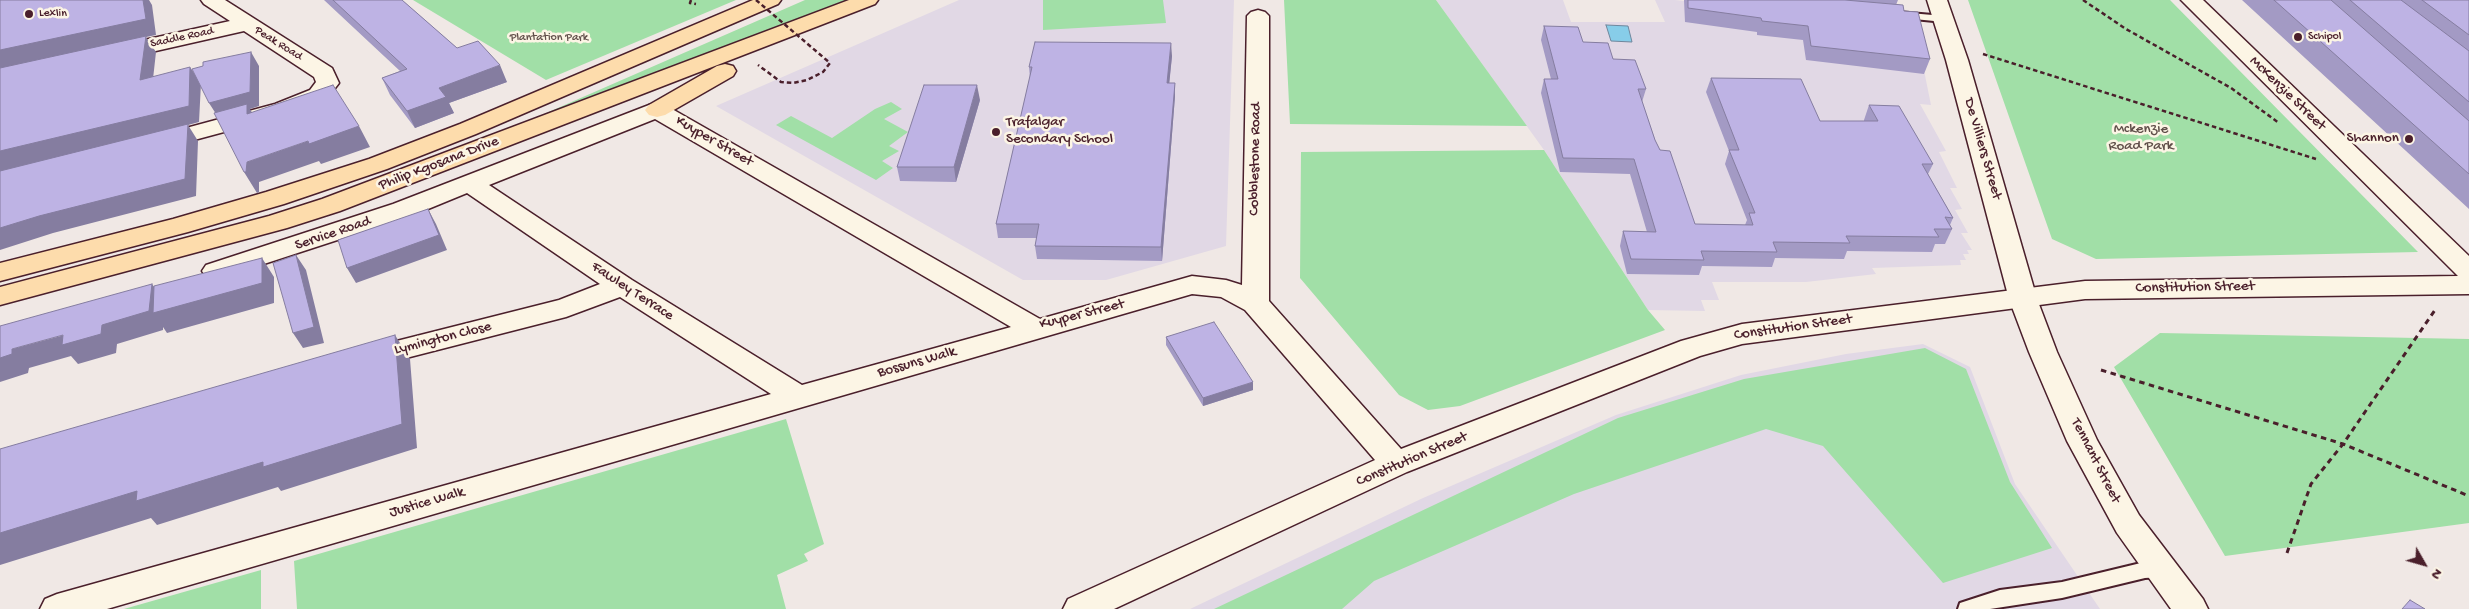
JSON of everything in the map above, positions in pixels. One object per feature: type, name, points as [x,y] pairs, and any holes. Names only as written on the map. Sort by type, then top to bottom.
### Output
[{"type":"main road","name":"Philip Kgosana Drive","points":[[0,272],[188,224],[378,164],[520,108],[771,0]]},
{"type":"main road","name":"Philip Kgosana Drive","points":[[0,296],[278,222],[332,204],[860,3]]},
{"type":"main road","points":[[657,110],[698,84],[860,3]]},
{"type":"street","name":"Peak Road","points":[[137,148],[283,109],[318,95],[328,83],[324,73],[211,0]]},
{"type":"street","name":"McKenzie Street","points":[[2191,0],[2361,166],[2463,280]]},
{"type":"street","name":"Cobblestone Road","points":[[1255,303],[1258,16]]},
{"type":"street","name":"De Villiers Street","points":[[1944,20],[2023,299]]},
{"type":"street","name":"Saddle Road","points":[[95,58],[246,24]]},
{"type":"street","name":"Service Road","points":[[195,277],[352,228],[657,110]]},
{"type":"street","name":"Kuyper Street","points":[[657,110],[1036,329],[1192,285],[1226,288],[1255,303],[1396,464]]},
{"type":"street","name":"Fawley Terrace","points":[[469,183],[622,286],[798,397]]},
{"type":"street","name":"Constitution Street","points":[[1080,609],[1396,464],[1691,348],[1742,334],[2085,290],[2463,280]]},
{"type":"street","name":"Lymington Close","points":[[343,364],[566,308],[622,286]]},
{"type":"street","name":"Tennant Street","points":[[2023,299],[2082,441],[2128,524],[2191,609]]},
{"type":"street","name":"Bossuns Walk","points":[[798,397],[1036,329]]},
{"type":"street","name":"Justice Walk","points":[[57,609],[798,397]]},
{"type":"lane","points":[[1890,14],[1944,20]]},
{"type":"lane","points":[[1967,609],[2000,598],[2062,590],[2146,570],[2160,569]]},
{"type":"path","points":[[756,0],[823,55],[830,63],[823,72],[808,80],[793,83],[781,82],[758,65]]},
{"type":"path","points":[[2083,0],[2126,29],[2225,84],[2281,125]]},
{"type":"path","points":[[1944,20],[2014,64],[2211,125],[2293,154],[2361,166]]},
{"type":"path","points":[[2287,553],[2311,484],[2343,444],[2463,280]]},
{"type":"path","points":[[2101,370],[2343,444],[2469,496]]},
{"type":"shaded area","name":"Trafalgar Secondary School","points":[[959,0],[1234,0],[1226,246],[1106,280],[1023,280],[716,106]]},
{"type":"shaded area","points":[[1436,0],[1563,0],[1571,22],[1665,22],[1655,0],[1675,0],[1915,26],[1931,105],[1920,104],[1946,151],[1939,152],[1957,188],[1950,188],[1962,209],[1955,210],[1968,233],[1961,233],[1972,250],[1967,250],[1969,254],[1963,254],[1966,260],[1960,260],[1961,265],[1872,268],[1876,274],[1806,282],[1712,282],[1719,300],[1701,300],[1705,311],[1648,310],[1544,150]]},
{"type":"shaded area","points":[[1923,344],[1970,367],[2015,484],[2100,609],[1190,609],[1423,498],[1616,415],[1741,375],[1846,354]]},
{"type":"green space","name":"Plantation Park","points":[[413,0],[736,0],[546,80]]},
{"type":"green space","points":[[805,0],[850,0],[541,120],[544,114]]},
{"type":"green space","points":[[1043,0],[1163,0],[1166,23],[1043,30]]},
{"type":"green space","points":[[1284,0],[1436,0],[1527,126],[1290,124]]},
{"type":"green space","name":"Mckenzie Road Park","points":[[1968,0],[2170,0],[2418,252],[2096,259],[2052,239]]},
{"type":"green space","points":[[891,102],[902,109],[884,119],[908,132],[889,146],[899,151],[882,161],[893,168],[876,180],[776,125],[791,116],[832,138],[875,109]]},
{"type":"green space","points":[[1544,150],[1648,310],[1665,330],[1460,406],[1428,410],[1399,395],[1300,278],[1301,152]]},
{"type":"green space","points":[[2160,333],[2469,339],[2469,523],[2225,556],[2114,367]]},
{"type":"green space","points":[[1925,348],[1966,369],[2010,482],[2052,548],[1943,583],[1823,446],[1766,429],[1574,494],[1374,581],[1342,609],[1214,609],[1618,418],[1744,379]]},
{"type":"green space","points":[[786,419],[824,544],[804,554],[808,561],[777,575],[786,609],[297,609],[294,561]]},
{"type":"green space","points":[[261,570],[261,609],[124,609]]},
{"type":"water","points":[[1606,25],[1628,26],[1632,42],[1611,41]]},
{"type":"building","points":[[0,0],[143,0],[146,19],[0,50]]},
{"type":"building","points":[[333,0],[402,0],[457,48],[478,41],[500,65],[439,88],[446,97],[407,111],[382,78],[407,69]]},
{"type":"building","points":[[1688,0],[1845,0],[1903,5],[1904,11],[1918,12],[1930,59],[1811,46],[1808,26],[1762,21],[1761,18],[1688,8]]},
{"type":"building","points":[[2274,0],[2331,0],[2469,121],[2469,174]]},
{"type":"building","points":[[2350,0],[2401,0],[2469,51],[2469,102]]},
{"type":"building","points":[[2422,0],[2469,0],[2469,35]]},
{"type":"building","points":[[1544,26],[1578,27],[1583,42],[1608,43],[1613,59],[1635,60],[1646,89],[1638,89],[1655,140],[1660,150],[1670,151],[1695,224],[1753,225],[1749,213],[1755,213],[1729,150],[1739,150],[1711,78],[1801,79],[1820,121],[1878,121],[1869,105],[1899,106],[1933,164],[1922,164],[1953,218],[1945,217],[1952,229],[1934,229],[1939,237],[1846,236],[1850,243],[1773,242],[1777,252],[1701,251],[1704,260],[1631,259],[1623,231],[1656,232],[1634,159],[1563,158],[1544,79],[1558,79]]},
{"type":"building","points":[[146,36],[140,80],[190,67],[189,106],[0,151],[0,68]]},
{"type":"building","points":[[1035,42],[1171,43],[1167,83],[1175,83],[1161,247],[1035,246],[1039,224],[996,224],[1032,67],[1029,67]]},
{"type":"building","points":[[251,52],[250,92],[209,103],[192,69],[203,66],[203,62]]},
{"type":"building","points":[[333,85],[359,126],[309,144],[308,141],[247,162],[246,172],[244,172],[214,113],[247,104],[247,114]]},
{"type":"building","points":[[924,85],[977,85],[954,167],[897,167]]},
{"type":"building","points":[[188,124],[185,179],[39,216],[0,228],[0,171]]},
{"type":"building","points":[[428,209],[439,235],[347,268],[338,240]]},
{"type":"building","points":[[296,255],[314,327],[293,333],[273,263]]},
{"type":"building","points":[[262,258],[262,283],[153,313],[154,286]]},
{"type":"building","points":[[152,284],[149,311],[102,325],[101,334],[62,345],[63,335],[12,349],[12,354],[0,358],[0,326]]},
{"type":"building","points":[[1214,322],[1253,382],[1203,398],[1166,337]]},
{"type":"building","points":[[395,335],[402,424],[263,467],[263,462],[136,501],[137,491],[0,533],[0,449]]},
{"type":"building","points":[[2410,600],[2425,609],[2402,609]]},
{"type":"place","name":"Lexlin","points":[[29,14]]},
{"type":"place","name":"Schipol","points":[[2298,37]]},
{"type":"place","name":"Trafalgar Secondary School","points":[[996,132]]},
{"type":"place","name":"Shannon","points":[[2409,139]]}]
